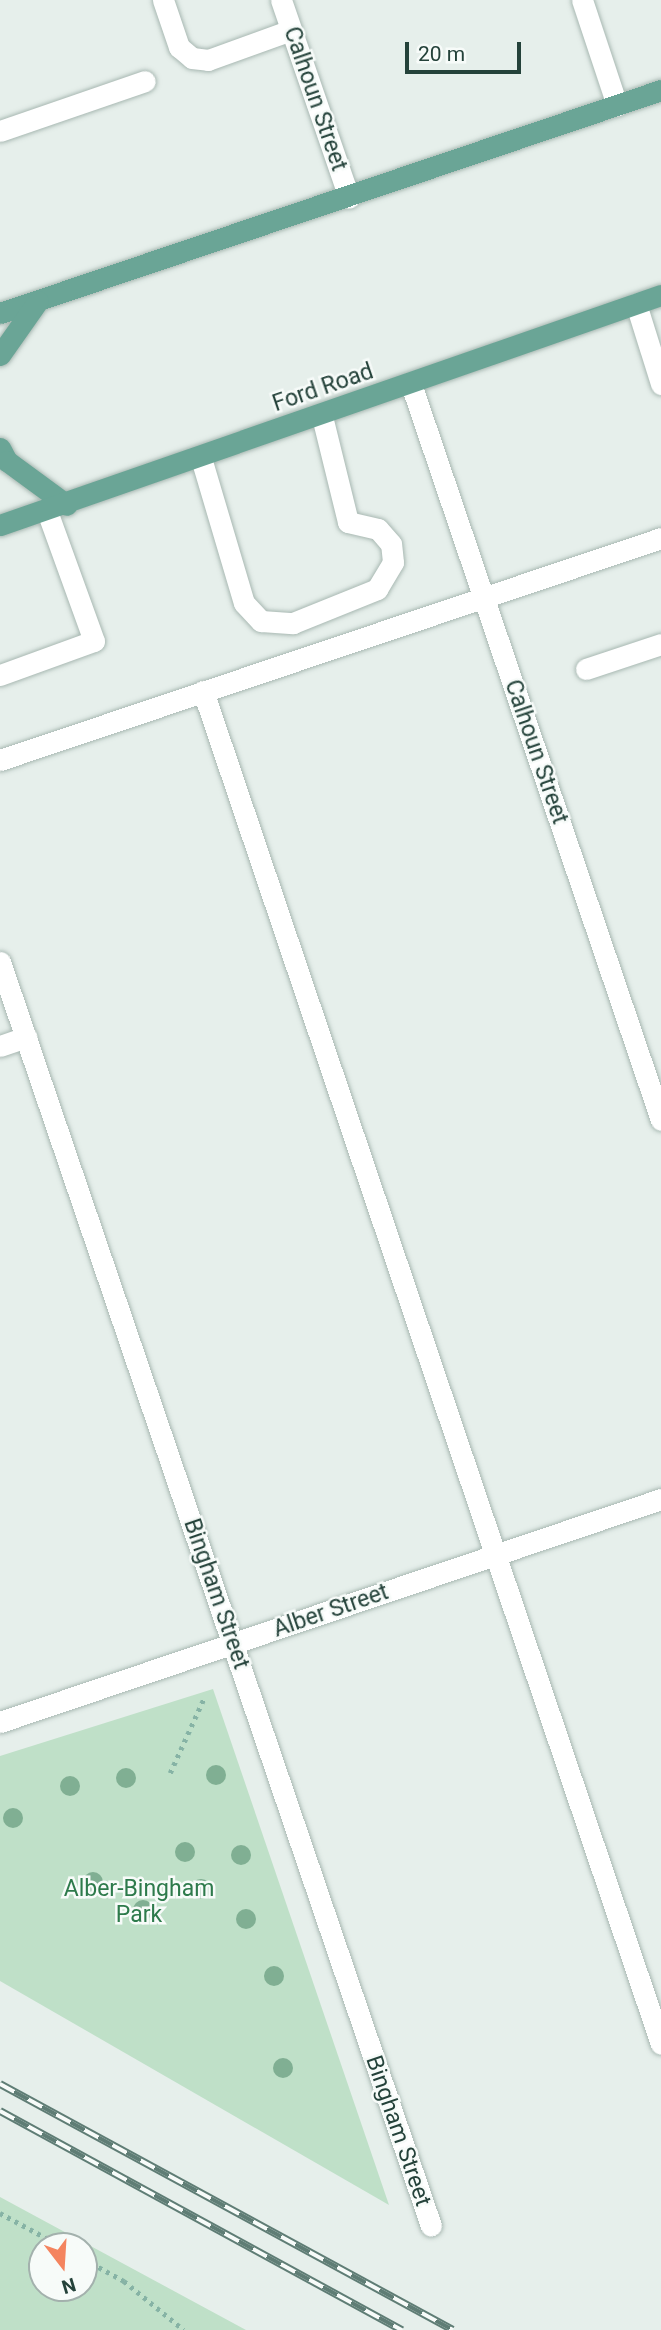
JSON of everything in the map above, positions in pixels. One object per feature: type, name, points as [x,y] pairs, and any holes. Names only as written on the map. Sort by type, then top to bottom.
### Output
[{"type":"main road","points":[[0,313],[349,198],[661,90]]},
{"type":"main road","name":"Ford Road","points":[[0,525],[68,505],[661,295]]},
{"type":"main road","points":[[0,355],[38,301]]},
{"type":"main road","points":[[0,448],[7,461],[68,505]]},
{"type":"street","points":[[163,0],[179,47],[192,58],[208,60],[291,30]]},
{"type":"street","name":"Calhoun Street","points":[[281,0],[349,198]]},
{"type":"street","points":[[582,0],[617,105]]},
{"type":"street","points":[[0,131],[145,81]]},
{"type":"street","points":[[636,304],[661,384]]},
{"type":"street","name":"Calhoun Street","points":[[411,384],[661,1120]]},
{"type":"street","points":[[201,458],[244,603],[261,621],[293,623],[387,580],[391,544],[378,529],[348,522],[322,416]]},
{"type":"street","points":[[0,675],[94,641],[47,511]]},
{"type":"street","points":[[0,760],[661,538]]},
{"type":"street","points":[[586,670],[661,644]]},
{"type":"street","points":[[203,691],[661,2044]]},
{"type":"street","name":"Bingham Street","points":[[0,962],[431,2226]]},
{"type":"street","points":[[0,1046],[26,1037]]},
{"type":"street","name":"Alber Street","points":[[0,1722],[661,1499]]},
{"type":"path","points":[[170,1773],[204,1699]]},
{"type":"path","points":[[0,2213],[35,2232]]},
{"type":"path","points":[[98,2267],[124,2281],[184,2330]]},
{"type":"green space","name":"Alber-Bingham Park","points":[[213,1689],[389,2205],[0,1981],[0,1756]]},
{"type":"green space","points":[[0,2197],[65,2232],[28,2232],[28,2302],[98,2302],[98,2250],[246,2330],[0,2330]]},
{"type":"railway","points":[[0,2084],[453,2330]]},
{"type":"railway","points":[[0,2111],[402,2330]]}]
